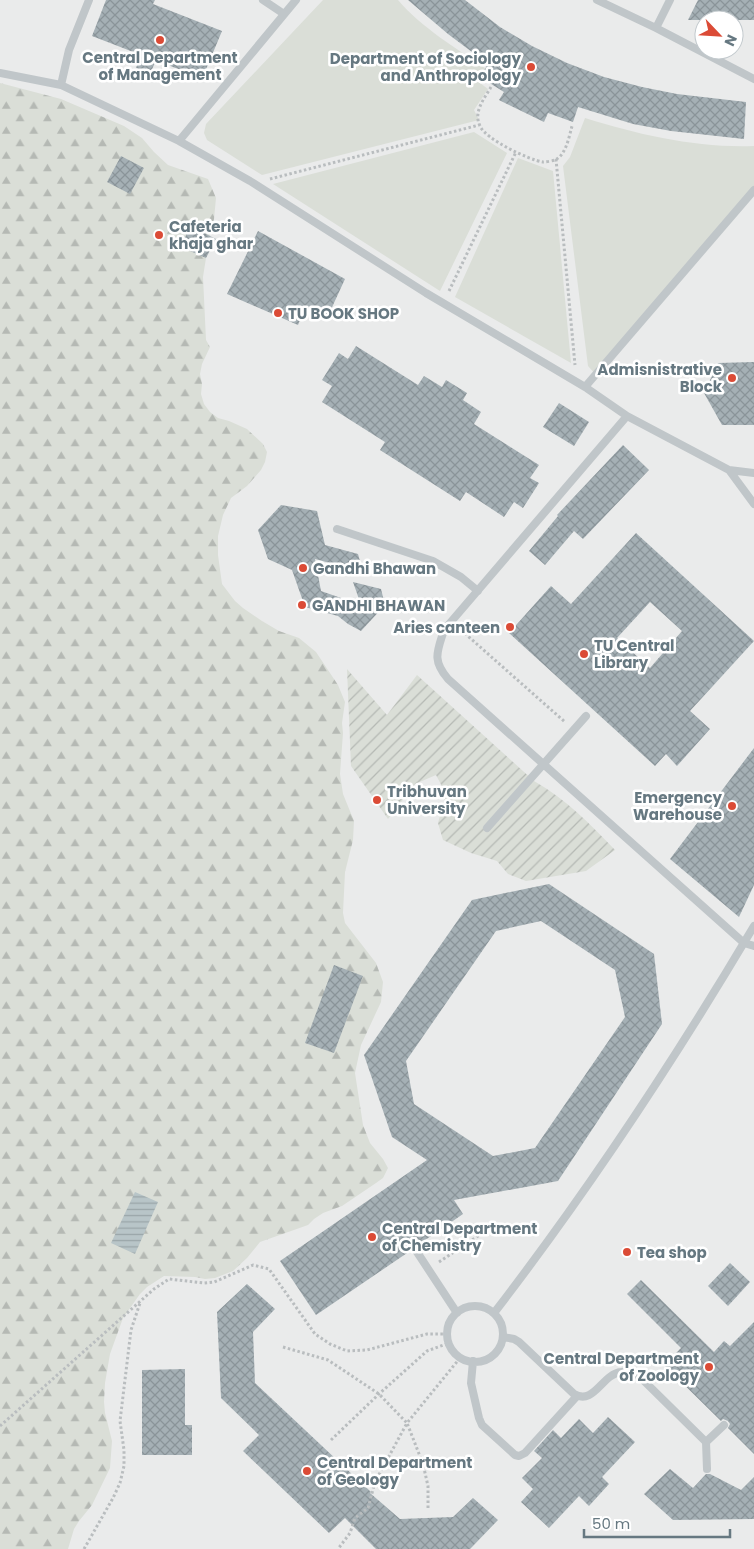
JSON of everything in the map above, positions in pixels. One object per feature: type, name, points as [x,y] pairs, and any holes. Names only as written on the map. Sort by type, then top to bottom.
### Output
[{"type":"lane","points":[[61,85],[69,50],[89,0]]},
{"type":"lane","points":[[263,0],[284,14]]},
{"type":"lane","points":[[178,141],[296,0]]},
{"type":"lane","points":[[598,0],[754,79]]},
{"type":"lane","points":[[656,28],[670,0]]},
{"type":"lane","points":[[0,73],[61,85],[178,141],[250,181],[426,293],[584,387],[627,416],[729,470],[754,473]]},
{"type":"lane","points":[[584,387],[754,190]]},
{"type":"lane","points":[[627,416],[444,630],[437,652],[439,669],[744,943],[754,946]]},
{"type":"lane","points":[[729,470],[754,504]]},
{"type":"lane","points":[[337,529],[433,561],[461,577],[478,591]]},
{"type":"lane","points":[[488,828],[586,716]]},
{"type":"lane","points":[[494,1313],[630,1122],[674,1056],[754,926]]},
{"type":"lane","points":[[415,1249],[457,1313]]},
{"type":"lane","points":[[478,1306],[494,1313],[502,1328],[503,1337],[495,1353],[488,1359],[478,1362],[460,1358],[453,1351],[447,1334],[449,1324],[457,1313],[469,1307],[478,1306]]},
{"type":"lane","points":[[503,1337],[519,1342],[579,1398],[588,1397],[610,1376],[619,1372],[630,1372],[640,1377],[706,1442],[707,1469]]},
{"type":"lane","points":[[474,1361],[471,1383],[482,1425],[515,1455],[525,1454],[577,1396]]},
{"type":"lane","points":[[706,1442],[724,1425]]},
{"type":"path","points":[[491,87],[478,110],[479,125],[485,134],[516,152],[544,162],[556,160],[564,152],[572,126]]},
{"type":"path","points":[[264,180],[479,125]]},
{"type":"path","points":[[448,293],[516,152]]},
{"type":"path","points":[[556,160],[575,365]]},
{"type":"path","points":[[452,622],[574,730]]},
{"type":"path","points":[[428,1269],[487,1230]]},
{"type":"path","points":[[0,1426],[154,1289],[169,1278],[204,1283],[214,1282],[253,1265],[269,1269],[315,1334],[330,1344],[347,1351],[367,1350],[427,1334],[447,1334]]},
{"type":"path","points":[[84,1549],[113,1498],[124,1466],[120,1420],[131,1330],[140,1302]]},
{"type":"path","points":[[331,1440],[426,1351],[449,1343]]},
{"type":"path","points":[[283,1347],[328,1360],[379,1394],[407,1423],[423,1464],[428,1486],[428,1508]]},
{"type":"path","points":[[338,1549],[350,1533],[355,1518],[368,1508],[375,1482],[407,1423],[460,1358]]},
{"type":"shaded area","name":"Tribhuvan University","points":[[0,0],[754,0],[754,1549],[0,1549]]},
{"type":"shaded area","points":[[135,1192],[158,1202],[135,1254],[111,1243]]},
{"type":"green space","points":[[323,0],[398,0],[428,29],[486,69],[480,83],[488,89],[474,110],[479,120],[262,175],[207,140],[204,133],[206,124]]},
{"type":"green space","points":[[0,83],[61,99],[124,126],[142,138],[168,165],[208,179],[216,198],[203,277],[206,340],[210,347],[202,364],[200,374],[201,394],[204,404],[210,412],[218,418],[247,429],[263,444],[267,452],[261,470],[247,486],[231,498],[223,515],[218,536],[218,555],[222,584],[243,608],[279,631],[299,638],[316,652],[338,685],[345,702],[342,723],[340,774],[343,794],[354,821],[353,840],[345,872],[343,913],[345,923],[376,963],[383,982],[381,1002],[361,1045],[355,1073],[363,1125],[370,1143],[388,1168],[383,1178],[342,1206],[323,1213],[308,1225],[260,1242],[233,1271],[215,1278],[205,1279],[164,1276],[140,1294],[123,1318],[110,1354],[105,1383],[105,1413],[112,1441],[110,1468],[92,1505],[74,1529],[68,1549],[0,1549]]},
{"type":"green space","points":[[585,118],[647,135],[690,143],[754,146],[754,193],[597,376],[588,366],[563,166],[570,157]]},
{"type":"green space","points":[[474,132],[507,153],[440,291],[273,184]]},
{"type":"green space","points":[[518,158],[553,171],[571,363],[455,297]]},
{"type":"green space","points":[[347,669],[387,715],[417,675],[534,781],[577,812],[615,850],[586,871],[526,881],[508,874],[497,861],[471,853],[443,840],[438,823],[446,794],[436,775],[415,784],[388,819],[351,766]]},
{"type":"building","name":"Central Department of Management","points":[[106,0],[155,0],[153,4],[222,31],[202,79],[156,60],[150,74],[136,68],[141,55],[92,36]]},
{"type":"building","name":"Department of Sociology and Anthropology","points":[[408,0],[465,0],[500,27],[532,46],[567,63],[604,77],[677,94],[746,102],[744,139],[671,131],[633,124],[578,107],[573,122],[548,113],[544,122],[499,100],[504,92],[480,77],[488,64],[448,34]]},
{"type":"building","points":[[698,0],[754,0],[754,20],[744,20],[744,10],[694,10],[694,20],[688,20]]},
{"type":"building","points":[[121,156],[144,168],[130,194],[107,182]]},
{"type":"building","points":[[190,226],[216,239],[206,258],[181,247]]},
{"type":"building","points":[[258,231],[345,279],[328,316],[305,308],[298,325],[227,294]]},
{"type":"building","points":[[356,346],[418,385],[424,376],[442,387],[446,380],[467,393],[463,400],[481,412],[474,424],[539,465],[530,478],[539,483],[523,508],[514,502],[504,517],[466,492],[460,501],[380,450],[385,442],[322,402],[332,386],[322,380],[339,353],[348,359]]},
{"type":"building","name":"Admisnistrative Block","points":[[754,362],[754,425],[722,425],[704,393],[718,363]]},
{"type":"building","points":[[559,403],[589,422],[574,446],[543,427]]},
{"type":"building","points":[[623,445],[649,470],[583,539],[574,531],[545,565],[529,551],[557,515]]},
{"type":"building","name":"Gandhi Bhawan","points":[[281,505],[317,511],[325,545],[358,554],[363,572],[315,559],[321,591],[361,605],[353,582],[381,589],[385,605],[361,631],[338,616],[305,607],[292,570],[268,559],[258,530]]},
{"type":"building","name":"TU Central Library","points":[[636,533],[754,641],[690,711],[710,729],[677,766],[666,754],[655,766],[509,633],[551,586],[571,604]],"holes":[[[650,602],[682,631],[650,668],[617,638]]]},
{"type":"building","name":"Emergency Warehouse","points":[[754,748],[754,885],[739,917],[670,859]]},
{"type":"building","points":[[549,884],[654,954],[662,1024],[558,1181],[454,1200],[463,1214],[418,1245],[415,1243],[412,1245],[410,1251],[316,1315],[280,1261],[427,1160],[392,1137],[364,1055],[472,900]],"holes":[[[541,921],[615,970],[625,1017],[535,1148],[493,1156],[414,1104],[406,1061],[496,931]]]},
{"type":"building","points":[[334,965],[363,976],[334,1053],[305,1043]]},
{"type":"building","points":[[730,1263],[750,1282],[728,1306],[708,1286]]},
{"type":"building","name":"Central Department of Zoology","points":[[641,1280],[714,1352],[724,1341],[730,1346],[754,1322],[754,1454],[728,1428],[730,1424],[728,1421],[723,1419],[721,1421],[664,1365],[681,1348],[627,1294]]},
{"type":"building","points":[[247,1284],[275,1309],[253,1332],[255,1383],[370,1493],[400,1519],[453,1517],[473,1498],[498,1520],[470,1549],[376,1549],[345,1518],[329,1533],[243,1451],[259,1435],[221,1398],[217,1312]]},
{"type":"building","points":[[185,1369],[185,1425],[192,1425],[192,1455],[142,1455],[142,1370]]},
{"type":"building","points":[[608,1417],[635,1442],[602,1477],[609,1484],[589,1506],[579,1496],[549,1528],[521,1502],[533,1489],[522,1478],[542,1458],[534,1451],[553,1430],[561,1438],[579,1419],[593,1433]]},
{"type":"building","points":[[670,1469],[693,1488],[706,1474],[710,1474],[741,1490],[754,1477],[754,1519],[673,1520],[644,1494]]},
{"type":"place","name":"Central Department of Management","points":[[160,40]]},
{"type":"place","name":"Department of Sociology and Anthropology","points":[[531,67]]},
{"type":"place","name":"Cafeteria khaja ghar","points":[[159,235]]},
{"type":"place","name":"TU BOOK SHOP","points":[[278,313]]},
{"type":"place","name":"Admisnistrative Block","points":[[732,378]]},
{"type":"place","name":"Gandhi Bhawan","points":[[303,568]]},
{"type":"place","name":"GANDHI BHAWAN","points":[[302,605]]},
{"type":"place","name":"Aries canteen","points":[[510,627]]},
{"type":"place","name":"TU Central Library","points":[[584,654]]},
{"type":"place","name":"Tribhuvan University","points":[[377,800]]},
{"type":"place","name":"Emergency Warehouse","points":[[732,806]]},
{"type":"place","name":"Central Department of Chemistry","points":[[372,1237]]},
{"type":"place","name":"Tea shop","points":[[627,1252]]},
{"type":"place","name":"Central Department of Zoology","points":[[709,1367]]},
{"type":"place","name":"Central Department of Geology","points":[[307,1471]]}]
